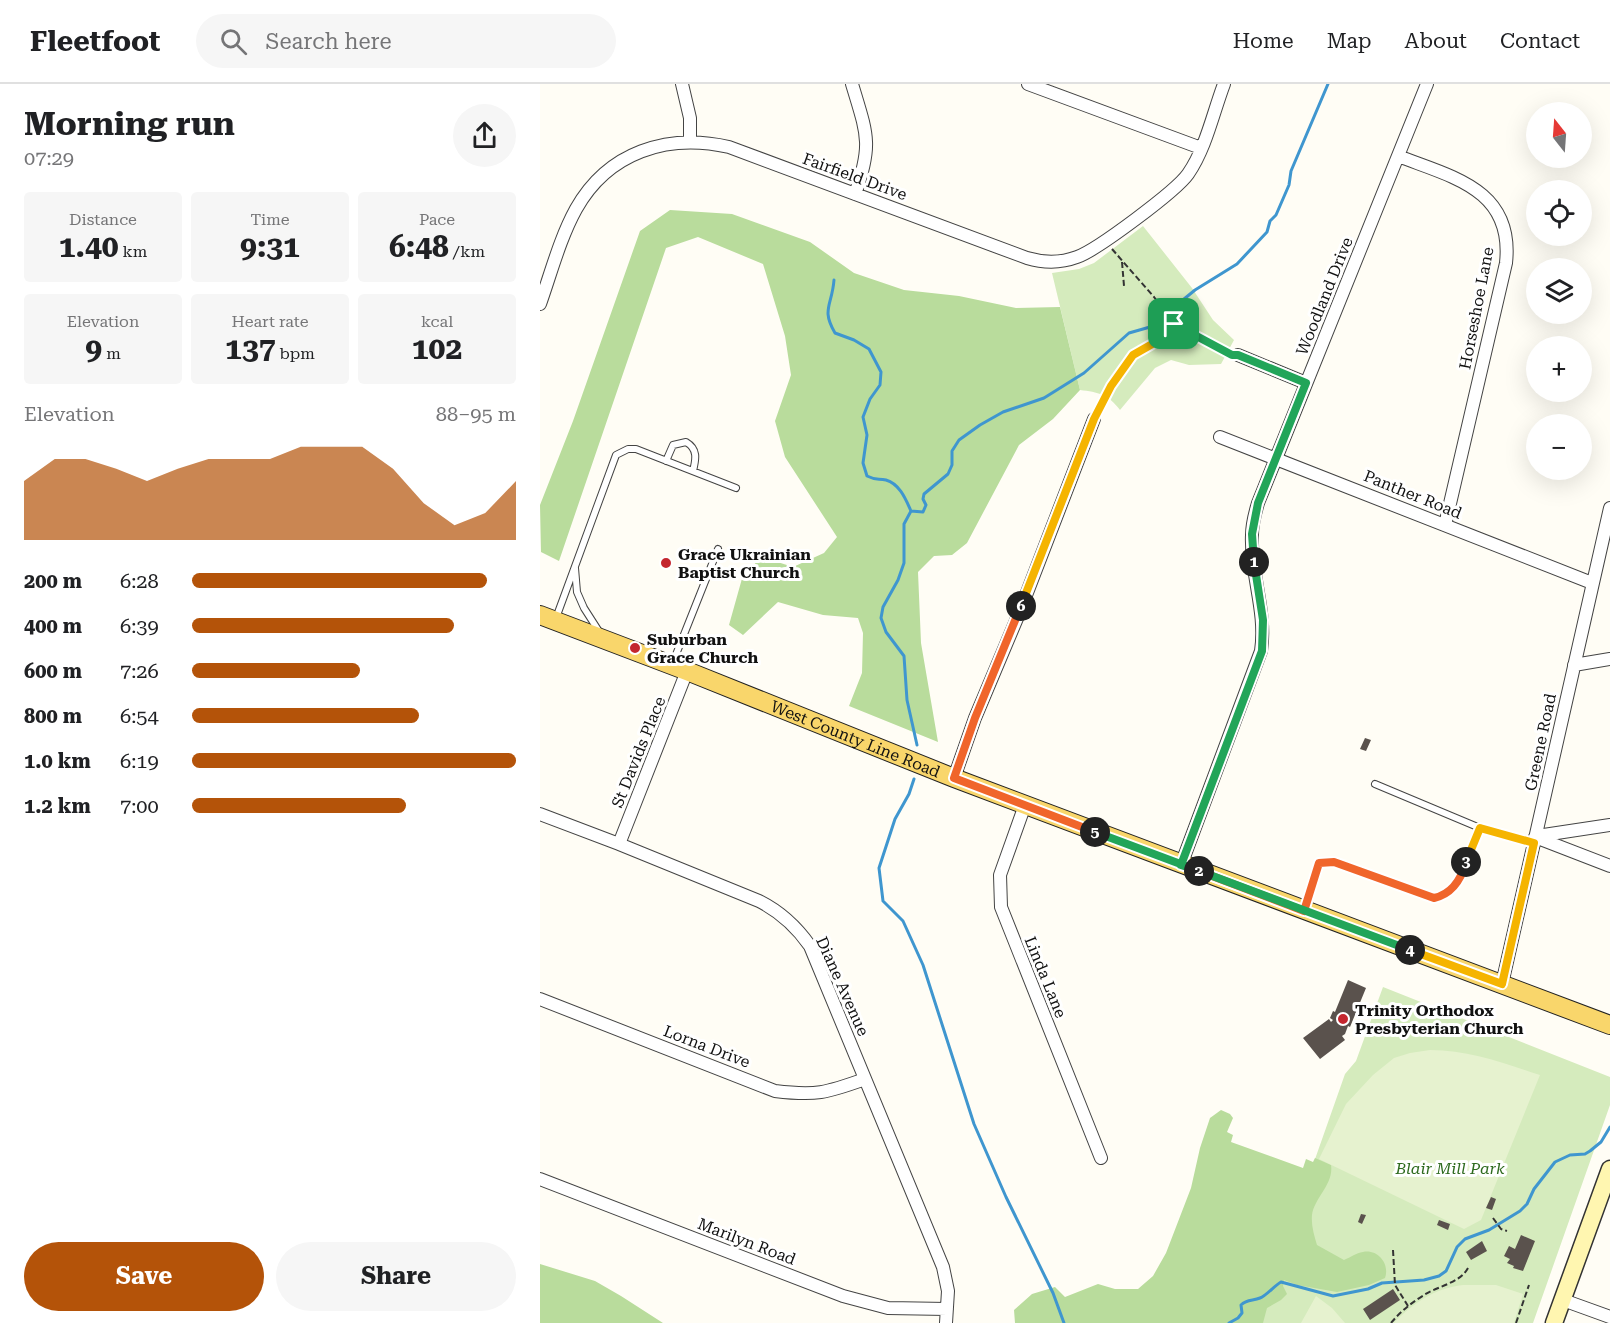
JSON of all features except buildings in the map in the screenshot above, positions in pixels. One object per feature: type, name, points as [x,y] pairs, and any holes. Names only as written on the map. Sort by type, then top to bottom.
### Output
[{"type":"main road","name":"West County Line Road","points":[[547,618],[1181,865],[1610,1024]]},
{"type":"main road","points":[[1554,1323],[1607,1187],[1610,1169]]},
{"type":"street","points":[[682,84],[690,118],[690,141]]},
{"type":"street","points":[[852,84],[867,142],[864,170],[855,194]]},
{"type":"street","points":[[1028,84],[1201,148]]},
{"type":"street","name":"Fairfield Drive","points":[[540,304],[575,211],[594,183],[621,161],[636,153],[652,147],[690,141],[729,147],[1037,261],[1070,260],[1089,252],[1178,185],[1187,175],[1201,148],[1224,84]]},
{"type":"street","name":"Woodland Drive","points":[[1181,865],[1262,651],[1263,620],[1252,550],[1252,534],[1258,503],[1427,84]]},
{"type":"street","name":"Horseshoe Lane","points":[[1398,156],[1469,184],[1481,193],[1500,218],[1506,239],[1506,263],[1445,525]]},
{"type":"street","points":[[1238,355],[1306,383]]},
{"type":"street","points":[[954,778],[975,718],[1018,616],[1094,419]]},
{"type":"street","name":"Panther Road","points":[[1220,437],[1592,583]]},
{"type":"street","name":"Greene Road","points":[[1502,984],[1610,509]]},
{"type":"street","points":[[1574,664],[1610,659]]},
{"type":"street","name":"St Davids Place","points":[[619,844],[679,669]]},
{"type":"street","name":"Linda Lane","points":[[1025,805],[1000,875],[1001,907],[1101,1158]]},
{"type":"street","name":"Diane Avenue","points":[[540,814],[619,844],[774,909],[787,918],[810,946],[943,1268],[948,1291],[946,1323]]},
{"type":"street","points":[[1535,840],[1610,825]]},
{"type":"street","points":[[1535,840],[1610,866]]},
{"type":"street","name":"Lorna Drive","points":[[540,999],[775,1091],[821,1094],[865,1079]]},
{"type":"street","name":"Marilyn Road","points":[[540,1179],[843,1296],[888,1308],[947,1309]]},
{"type":"street","points":[[1563,1299],[1610,1317]]},
{"type":"lane","points":[[666,461],[673,445],[686,442],[696,453],[693,471]]},
{"type":"lane","points":[[547,618],[574,565],[616,455],[620,452],[636,449],[736,488]]},
{"type":"lane","points":[[679,669],[718,549]]},
{"type":"lane","points":[[574,565],[577,592],[584,608],[606,640]]},
{"type":"lane","points":[[1375,784],[1480,828],[1535,840]]},
{"type":"lane","points":[[1304,911],[1319,863],[1334,862],[1434,898],[1446,896],[1463,872],[1480,828]]},
{"type":"path","points":[[1104,240],[1174,324],[1214,347],[1232,355],[1238,355]]},
{"type":"path","points":[[1122,261],[1124,286]]},
{"type":"path","points":[[1094,419],[1111,386],[1133,355],[1161,339],[1174,324]]},
{"type":"path","points":[[1494,1219],[1500,1228],[1507,1232]]},
{"type":"path","points":[[1393,1250],[1396,1289],[1408,1307]]},
{"type":"path","points":[[1390,1323],[1408,1307],[1439,1287],[1464,1275],[1468,1268]]},
{"type":"path","points":[[1516,1323],[1529,1285]]},
{"type":"green space","points":[[670,210],[732,214],[810,242],[854,273],[904,290],[959,296],[1016,308],[1060,307],[1080,390],[1053,419],[1019,445],[967,543],[952,555],[934,556],[918,572],[921,643],[938,742],[849,706],[862,673],[863,633],[858,618],[823,615],[778,602],[743,635],[729,625],[743,575],[762,557],[793,567],[824,553],[837,537],[785,457],[775,421],[791,375],[785,336],[763,264],[698,237],[666,248],[559,561],[541,552],[540,505],[573,421],[640,231]]},
{"type":"green space","points":[[1143,226],[1192,288],[1213,320],[1234,340],[1221,364],[1189,365],[1171,360],[1155,368],[1120,410],[1103,395],[1080,390],[1052,273],[1079,269],[1094,263]]},
{"type":"green space","name":"Blair Mill Park","points":[[1383,987],[1610,1077],[1610,1105],[1533,1323],[1248,1323],[1314,1162],[1345,1074],[1356,1061]]},
{"type":"green space","points":[[1430,1050],[1472,1055],[1540,1075],[1481,1220],[1464,1229],[1319,1159],[1346,1104],[1373,1075],[1394,1058]]},
{"type":"green space","points":[[1221,1110],[1233,1118],[1227,1132],[1233,1135],[1231,1142],[1303,1168],[1306,1159],[1313,1162],[1315,1158],[1331,1165],[1330,1178],[1312,1215],[1312,1226],[1317,1245],[1344,1260],[1360,1253],[1368,1252],[1378,1255],[1386,1268],[1385,1278],[1369,1285],[1337,1292],[1297,1285],[1284,1280],[1283,1286],[1287,1294],[1267,1308],[1263,1323],[1015,1323],[1014,1310],[1032,1294],[1055,1287],[1065,1297],[1098,1284],[1115,1289],[1138,1289],[1153,1276],[1166,1253],[1191,1188],[1210,1118]]},
{"type":"green space","points":[[540,1264],[595,1281],[663,1323],[540,1323]]},
{"type":"green space","points":[[1463,1285],[1496,1285],[1523,1294],[1514,1323],[1394,1323],[1409,1309],[1434,1293]]},
{"type":"green space","points":[[1316,1296],[1332,1308],[1345,1323],[1301,1323]]},
{"type":"waterway","points":[[911,511],[923,512],[926,505],[923,499],[924,494],[948,474],[952,465],[952,451],[959,440],[1003,412],[1044,398],[1084,373],[1129,333],[1150,327],[1195,290],[1237,264],[1267,232],[1270,221],[1276,215],[1289,185],[1291,171],[1328,84]]},
{"type":"waterway","points":[[834,280],[828,313],[835,333],[869,349],[881,372],[880,385],[870,399],[863,417],[867,435],[863,463],[867,476],[886,480],[895,485],[911,511],[904,524],[904,563],[898,580],[883,607],[881,618],[886,632],[904,656],[907,700],[917,745]]},
{"type":"waterway","points":[[914,779],[909,794],[895,819],[879,868],[883,901],[903,921],[923,965],[974,1124],[1006,1197],[1053,1293],[1064,1323]]},
{"type":"waterway","points":[[1229,1323],[1242,1313],[1243,1303],[1262,1297],[1281,1282],[1333,1296],[1368,1289],[1382,1283],[1424,1280],[1439,1276],[1446,1271],[1457,1247],[1465,1239],[1489,1230],[1520,1211],[1555,1162],[1570,1155],[1585,1154],[1590,1151],[1601,1142],[1610,1127]]},
{"type":"place","name":"Grace Ukrainian Baptist Church","points":[[666,563]]},
{"type":"place","name":"Suburban Grace Church","points":[[635,648]]},
{"type":"place","name":"Trinity Orthodox Presbyterian Church","points":[[1343,1019]]},
{"type":"route","points":[[1174,324],[1161,339],[1133,355],[1126,363],[1094,419],[1018,616],[975,718],[954,778],[1181,865],[1389,942],[1502,984],[1534,843],[1480,828],[1463,872],[1454,887],[1446,896],[1434,898],[1359,873],[1334,862],[1319,863],[1311,886],[1304,911],[1181,865],[1262,651],[1263,620],[1252,550],[1254,518],[1306,383],[1214,347],[1174,324]]}]
